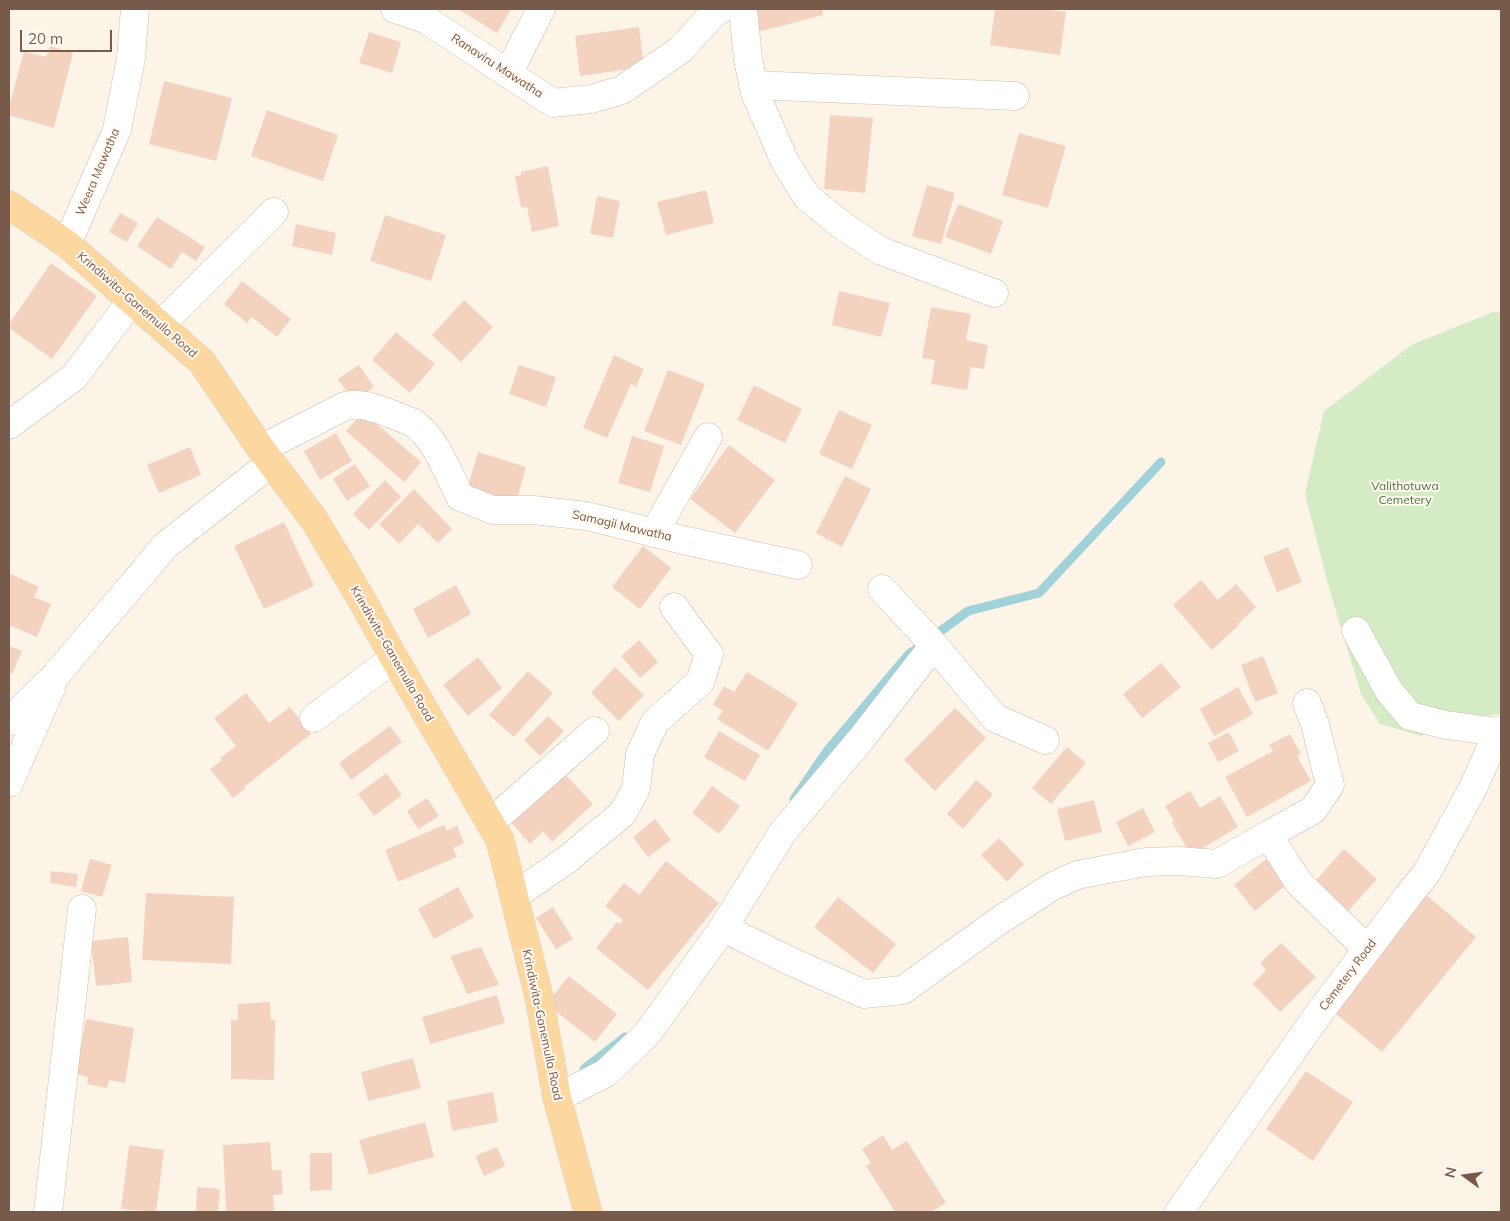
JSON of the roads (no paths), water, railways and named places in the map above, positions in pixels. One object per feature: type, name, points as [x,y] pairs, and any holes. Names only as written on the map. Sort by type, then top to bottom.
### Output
[{"type":"main road","name":"Krindiwita-Ganemulla Road","points":[[9,205],[67,244],[202,362],[266,456],[315,522],[500,840],[539,998],[557,1098],[588,1212]]},
{"type":"street","name":"Weera Mawatha","points":[[67,244],[117,130],[131,58],[135,9]]},
{"type":"street","name":"Ranaviru Mawatha","points":[[396,9],[425,19],[553,103],[591,99],[622,90],[680,50],[713,14],[721,9]]},
{"type":"street","points":[[508,74],[541,9]]},
{"type":"street","points":[[743,9],[748,59],[753,85],[785,162],[807,197],[842,226],[881,251],[994,293]]},
{"type":"street","points":[[753,85],[1015,96]]},
{"type":"street","points":[[160,325],[274,212]]},
{"type":"street","points":[[9,425],[74,377],[132,300]]},
{"type":"street","name":"Samagii Mawatha","points":[[56,675],[166,545],[266,456],[345,406],[354,403],[414,423],[435,446],[460,497],[493,510],[533,510],[587,516],[768,560],[798,565]]},
{"type":"street","points":[[654,533],[708,437]]},
{"type":"street","points":[[882,589],[934,645],[995,718],[1045,740]]},
{"type":"street","points":[[514,896],[564,861],[622,814],[636,789],[640,754],[655,722],[700,682],[710,654],[674,607]]},
{"type":"street","points":[[1356,631],[1389,691],[1410,716],[1446,725],[1500,731]]},
{"type":"street","points":[[557,1098],[606,1073],[647,1034],[723,928],[783,832],[862,738],[934,645]]},
{"type":"street","points":[[314,718],[394,658]]},
{"type":"street","points":[[9,722],[56,675]]},
{"type":"street","points":[[9,783],[56,675]]},
{"type":"street","points":[[723,928],[864,994],[903,990],[1000,920],[1053,886],[1078,875],[1146,862],[1178,861],[1217,864],[1313,810],[1330,785],[1315,724],[1307,703]]},
{"type":"street","points":[[490,823],[596,731]]},
{"type":"street","name":"Cemetery Road","points":[[1179,1212],[1322,1009],[1426,874],[1473,788],[1500,731]]},
{"type":"street","points":[[1268,835],[1299,883],[1367,949]]},
{"type":"street","points":[[48,1212],[82,909]]},
{"type":"waterway","points":[[931,638],[968,611],[1039,593],[1161,462]]},
{"type":"waterway","points":[[794,799],[827,751],[909,654],[919,647]]},
{"type":"waterway","points":[[584,1069],[625,1037]]},
{"type":"park label","name":"Valithotuwa Cemetery","points":[[1405,493]]}]
